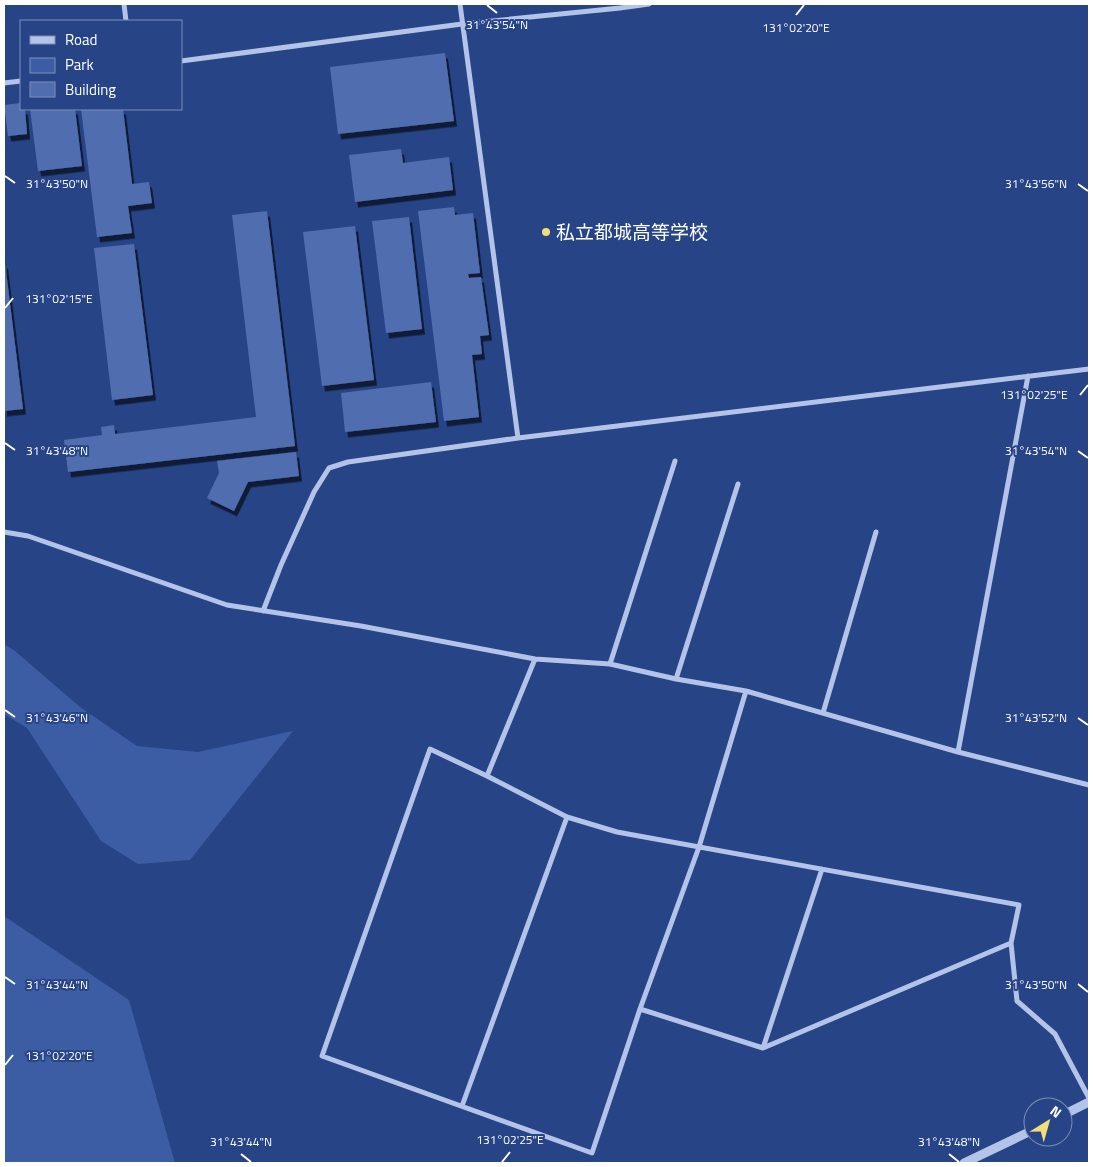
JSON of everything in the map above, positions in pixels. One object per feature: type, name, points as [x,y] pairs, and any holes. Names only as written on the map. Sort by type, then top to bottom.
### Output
[{"type":"street","points":[[124,4],[126,20]]},
{"type":"street","points":[[460,4],[518,438]]},
{"type":"street","points":[[182,61],[462,24],[649,4]]},
{"type":"street","points":[[4,83],[20,81]]},
{"type":"street","points":[[263,611],[281,564],[314,492],[329,468],[348,462],[518,438],[1089,369]]},
{"type":"street","points":[[958,752],[1028,376]]},
{"type":"street","points":[[610,664],[675,461]]},
{"type":"street","points":[[676,679],[738,484]]},
{"type":"street","points":[[4,532],[28,536],[227,605],[360,626],[535,659],[610,664],[676,679],[746,691],[958,752],[1089,785]]},
{"type":"street","points":[[823,713],[876,532]]},
{"type":"street","points":[[487,776],[535,659]]},
{"type":"street","points":[[746,691],[699,848],[640,1009],[592,1153],[322,1056],[430,749],[567,817],[618,832],[699,848],[1019,905],[1011,943],[1016,1001],[1055,1034],[1089,1098]]},
{"type":"street","points":[[462,1106],[567,817]]},
{"type":"street","points":[[763,1048],[822,869]]},
{"type":"street","points":[[640,1009],[763,1048],[1011,943]]},
{"type":"street","points":[[1073,1110],[1089,1102]]},
{"type":"street","points":[[964,1163],[1023,1135]]},
{"type":"green space","points":[[4,644],[15,651],[80,707],[137,746],[198,752],[293,731],[190,860],[138,864],[101,841],[27,728],[4,714]]},
{"type":"green space","points":[[4,916],[129,1000],[175,1163],[4,1163]]},
{"type":"building","points":[[445,53],[454,121],[338,134],[330,67]]},
{"type":"building","points":[[20,103],[20,110],[25,110],[27,134],[8,136],[4,105]]},
{"type":"building","points":[[30,110],[75,110],[82,166],[38,171]]},
{"type":"building","points":[[81,110],[123,110],[132,184],[149,182],[152,203],[128,206],[132,233],[97,237]]},
{"type":"building","points":[[401,149],[403,163],[449,157],[453,190],[355,202],[349,155]]},
{"type":"building","points":[[454,207],[455,215],[473,213],[480,273],[468,274],[469,278],[481,277],[489,335],[480,336],[482,354],[472,355],[479,417],[444,421],[418,211]]},
{"type":"building","points":[[267,211],[295,446],[68,472],[64,440],[102,435],[101,427],[114,425],[115,434],[256,417],[232,215]]},
{"type":"building","points":[[409,217],[422,329],[386,333],[372,221]]},
{"type":"building","points":[[355,226],[374,380],[322,386],[303,232]]},
{"type":"building","points":[[134,244],[153,395],[112,400],[94,248]]},
{"type":"building","points":[[4,263],[23,409],[4,411]]},
{"type":"building","points":[[431,382],[436,422],[345,432],[341,393]]},
{"type":"building","points":[[296,452],[299,476],[248,482],[234,511],[207,498],[219,473],[217,461]]},
{"type":"place","name":"私立都城高等学校","points":[[546,232]]}]
